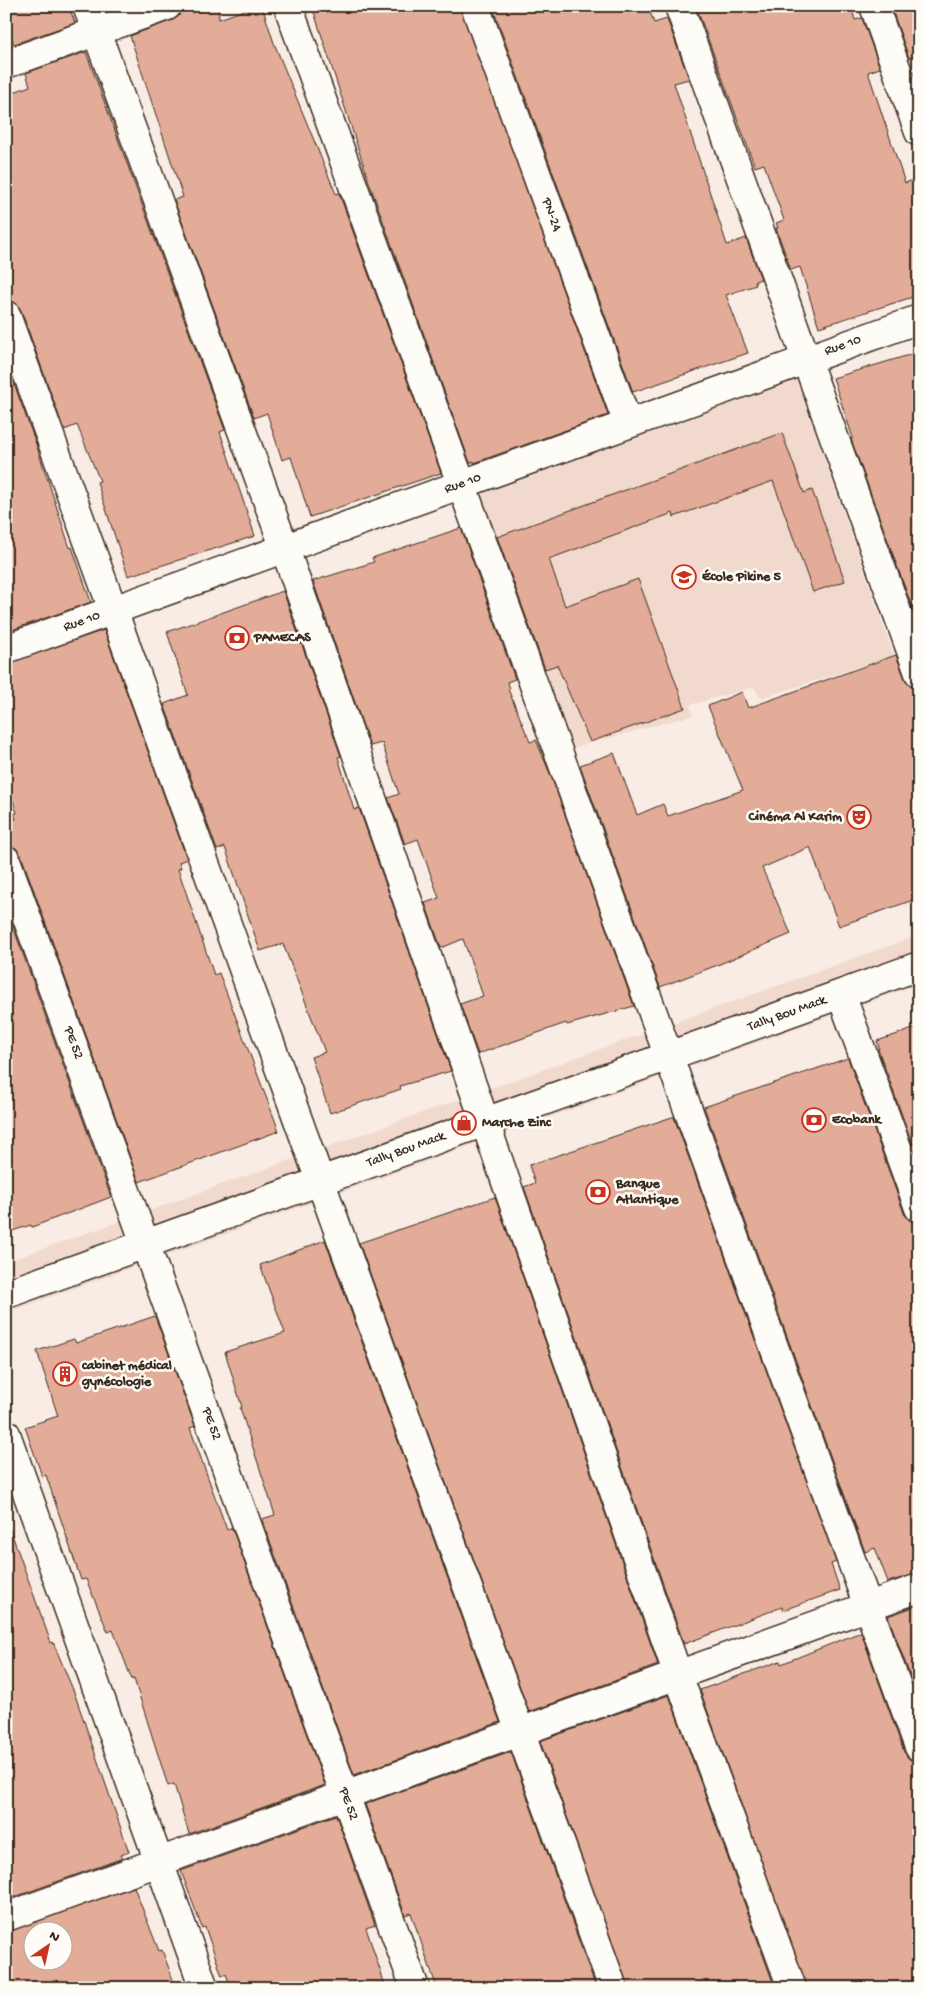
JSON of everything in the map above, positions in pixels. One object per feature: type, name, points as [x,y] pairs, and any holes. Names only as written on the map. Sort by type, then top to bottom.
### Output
[{"type":"street","points":[[87,6],[285,549],[678,1675],[792,1988]]},
{"type":"street","points":[[6,64],[167,6]]},
{"type":"street","points":[[288,6],[919,1747]]},
{"type":"street","name":"PN-24","points":[[475,6],[628,424]]},
{"type":"street","points":[[679,6],[919,673]]},
{"type":"street","points":[[874,6],[919,132]]},
{"type":"street","points":[[6,315],[613,1988]]},
{"type":"street","name":"Rue 10","points":[[6,649],[919,319]]},
{"type":"street","name":"PE 52","points":[[6,860],[415,1988]]},
{"type":"street","name":"Tally Bou Mack","points":[[6,1294],[919,966]]},
{"type":"street","points":[[842,994],[919,1208]]},
{"type":"street","points":[[6,1434],[204,1988]]},
{"type":"street","points":[[6,1917],[919,1588]]},
{"type":"shaded area","name":"École Pikine 5","points":[[797,380],[894,656],[761,698],[753,687],[690,705],[693,715],[565,750],[472,498]]},
{"type":"shaded area","name":"Marche Zinc","points":[[919,935],[919,984],[6,1313],[6,1262]]},
{"type":"building","points":[[6,6],[69,6],[75,23],[14,44],[6,25]]},
{"type":"building","points":[[182,6],[218,6],[219,19],[256,6],[262,6],[274,43],[336,194],[339,193],[441,473],[310,517],[291,457],[282,460],[267,413],[254,418],[174,200],[183,197],[130,36],[173,20],[179,16]]},
{"type":"building","points":[[312,6],[460,6],[608,415],[470,463],[369,182]]},
{"type":"building","points":[[492,6],[648,6],[654,23],[667,19],[689,79],[674,83],[727,245],[746,238],[761,279],[755,281],[756,285],[726,295],[748,353],[633,392]]},
{"type":"building","points":[[705,6],[851,6],[855,20],[862,18],[880,68],[868,72],[905,183],[919,178],[919,295],[819,327],[800,267],[791,270],[776,228],[778,228],[776,223],[784,220],[764,164],[755,167],[697,9]]},
{"type":"building","points":[[919,6],[919,55],[909,58],[891,7]]},
{"type":"building","points":[[86,52],[225,430],[220,432],[255,536],[128,576],[97,482],[100,481],[77,425],[64,430],[21,310],[16,303],[6,300],[6,95],[30,86],[26,73]]},
{"type":"building","points":[[919,352],[919,620],[917,621],[851,439],[853,438],[833,378]]},
{"type":"building","points":[[6,362],[35,441],[70,548],[72,547],[91,602],[6,632]]},
{"type":"building","points":[[782,433],[804,493],[812,490],[845,581],[813,592],[773,481],[674,517],[673,513],[549,559],[565,606],[638,579],[685,708],[590,742],[557,665],[545,669],[497,537]]},
{"type":"building","points":[[461,528],[515,679],[507,682],[510,688],[508,689],[530,742],[536,740],[551,776],[634,1006],[567,1025],[566,1023],[478,1054],[460,1004],[483,996],[463,939],[441,948],[425,903],[439,898],[418,839],[405,844],[388,798],[399,794],[382,743],[370,746],[313,581],[374,562],[372,558]]},
{"type":"building","points":[[283,591],[341,756],[338,757],[354,810],[359,808],[451,1071],[400,1086],[401,1089],[330,1113],[311,1057],[325,1052],[283,944],[260,951],[225,847],[217,850],[164,704],[188,695],[167,632]]},
{"type":"building","points":[[104,630],[187,859],[179,862],[181,868],[178,869],[214,975],[219,973],[279,1131],[139,1182],[21,855],[16,848],[6,845],[6,821],[16,819],[14,814],[17,813],[6,780],[6,664]]},
{"type":"building","points":[[896,655],[909,685],[919,688],[919,898],[839,926],[810,847],[762,868],[791,934],[660,987],[580,765],[614,753],[637,815],[663,804],[668,816],[743,790],[708,706],[742,692],[748,708]]},
{"type":"building","points":[[6,907],[111,1197],[32,1227],[31,1225],[6,1233]]},
{"type":"building","points":[[919,1027],[919,1162],[878,1049],[877,1041]]},
{"type":"building","points":[[848,1058],[904,1213],[909,1220],[919,1223],[919,1573],[888,1582],[875,1548],[865,1552],[704,1107]]},
{"type":"building","points":[[674,1117],[836,1562],[831,1564],[840,1590],[783,1610],[782,1607],[684,1644],[524,1187],[535,1183],[529,1165]]},
{"type":"building","points":[[495,1197],[658,1665],[529,1712],[359,1243]]},
{"type":"building","points":[[325,1240],[500,1722],[354,1775],[262,1519],[275,1515],[240,1408],[242,1407],[225,1352],[285,1333],[260,1265]]},
{"type":"building","points":[[155,1316],[195,1426],[190,1428],[227,1530],[232,1528],[325,1785],[189,1834],[174,1784],[168,1786],[134,1679],[132,1680],[113,1630],[108,1632],[86,1579],[81,1580],[46,1475],[42,1476],[25,1427],[58,1416],[37,1351],[74,1339],[76,1343]]},
{"type":"building","points":[[10,1529],[51,1643],[53,1642],[74,1692],[129,1852],[121,1855],[123,1858],[6,1900],[6,1530]]},
{"type":"building","points":[[919,1605],[919,1700],[888,1616]]},
{"type":"building","points":[[861,1632],[904,1752],[909,1759],[919,1762],[919,1988],[807,1988],[700,1690],[780,1661],[781,1664]]},
{"type":"building","points":[[669,1695],[775,1988],[628,1988],[540,1741]]},
{"type":"building","points":[[511,1752],[596,1988],[437,1988],[411,1913],[405,1915],[365,1804]]},
{"type":"building","points":[[336,1815],[375,1925],[366,1928],[386,1988],[231,1988],[226,1974],[222,1976],[205,1927],[202,1928],[181,1871]]},
{"type":"building","points":[[134,1887],[159,1951],[162,1950],[176,1988],[13,1988],[6,1969],[6,1932],[22,1926],[22,1972],[72,1972],[72,1922],[34,1922]]},
{"type":"place","name":"École Pikine 5","points":[[684,577]]},
{"type":"place","name":"PAMECAS","points":[[237,638]]},
{"type":"place","name":"Cinéma Al Karim","points":[[859,817]]},
{"type":"place","name":"Ecobank","points":[[814,1120]]},
{"type":"place","name":"Marche Zinc","points":[[464,1123]]},
{"type":"place","name":"Banque Atlantique","points":[[598,1192]]},
{"type":"place","name":"cabinet médical gynécologie","points":[[65,1374]]}]
